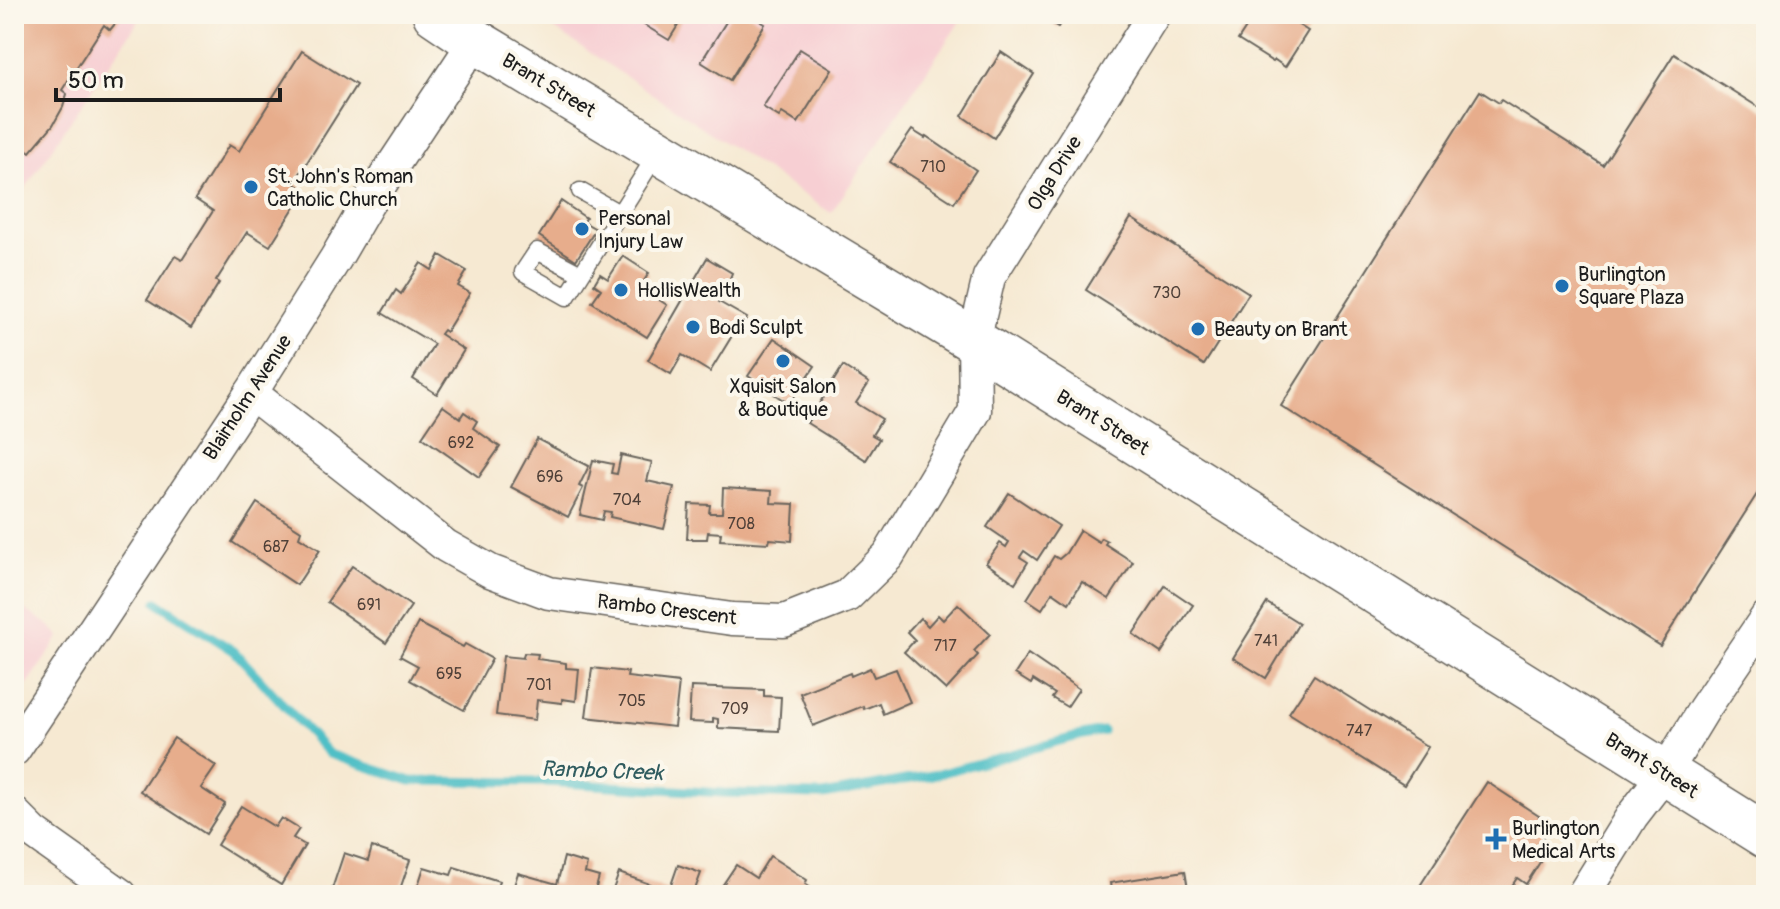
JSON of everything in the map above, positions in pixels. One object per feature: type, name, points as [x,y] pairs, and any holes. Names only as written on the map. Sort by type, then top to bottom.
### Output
[{"type":"main road","name":"Brant Street","points":[[462,27],[974,341],[1766,836]]},
{"type":"street","name":"Olga Drive","points":[[974,341],[989,277],[1154,14]]},
{"type":"street","name":"Blairholm Avenue","points":[[14,750],[251,393],[336,258],[462,27]]},
{"type":"street","name":"Rambo Crescent","points":[[251,393],[446,546],[490,571],[549,593],[732,619],[784,621],[847,596],[888,556],[975,411],[974,341]]},
{"type":"street","points":[[1583,895],[1632,816],[1665,773],[1766,618]]},
{"type":"street","points":[[14,813],[34,833],[121,895]]},
{"type":"lane","points":[[581,274],[658,150]]},
{"type":"lane","points":[[580,191],[619,213]]},
{"type":"shaded area","points":[[14,14],[143,14],[14,205]]},
{"type":"shaded area","points":[[532,14],[965,14],[831,213]]},
{"type":"shaded area","points":[[14,603],[46,623],[60,636],[14,705]]},
{"type":"building","points":[[14,14],[123,14],[110,30],[104,25],[62,90],[67,94],[53,125],[30,152],[26,149],[14,167]]},
{"type":"building","points":[[626,14],[685,14],[669,40]]},
{"type":"building","points":[[731,14],[749,14],[765,24],[730,80],[701,62]]},
{"type":"building","points":[[1037,14],[1071,14],[1067,20],[1063,18],[1058,27]]},
{"type":"building","points":[[1255,14],[1281,14],[1308,31],[1285,67],[1238,40]]},
{"type":"building","points":[[800,49],[832,69],[798,123],[782,113],[779,117],[763,107]]},
{"type":"building","name":"St. John's Roman Catholic Church","points":[[302,51],[356,85],[294,183],[305,190],[270,246],[247,232],[191,328],[147,300],[175,256],[182,260],[213,211],[195,199],[229,145],[239,151]]},
{"type":"building","points":[[1001,52],[1034,74],[994,138],[962,116]]},
{"type":"building","name":"Burlington Square Plaza","points":[[1674,54],[1766,112],[1766,480],[1660,646],[1281,406],[1480,91],[1499,103],[1501,100],[1603,165]]},
{"type":"building","points":[[912,130],[976,170],[954,203],[890,162]]},
{"type":"building","points":[[561,201],[596,229],[576,260],[539,236]]},
{"type":"building","points":[[1131,218],[1249,293],[1204,365],[1086,290]]},
{"type":"building","points":[[440,255],[467,271],[458,286],[470,293],[446,332],[443,330],[440,334],[464,350],[437,394],[413,379],[434,344],[382,313],[396,290],[401,294],[421,263],[432,270]]},
{"type":"building","points":[[623,256],[649,273],[642,284],[653,290],[650,294],[667,305],[647,337],[592,302],[601,289],[594,284],[600,274],[608,279]]},
{"type":"building","points":[[707,258],[732,273],[732,280],[719,302],[747,318],[738,333],[735,331],[710,372],[682,355],[671,374],[648,360]]},
{"type":"building","points":[[774,338],[815,366],[789,404],[748,376]]},
{"type":"building","points":[[843,366],[869,383],[856,403],[882,419],[872,435],[879,439],[866,460],[807,423]]},
{"type":"building","points":[[443,406],[460,418],[464,412],[477,421],[473,428],[500,447],[479,477],[422,437]]},
{"type":"building","points":[[537,439],[589,466],[579,486],[583,488],[568,517],[511,487]]},
{"type":"building","points":[[621,455],[652,462],[647,481],[674,487],[664,529],[610,517],[611,512],[604,511],[602,520],[580,515],[593,460],[613,464],[611,473],[617,474]]},
{"type":"building","points":[[723,488],[772,491],[771,503],[794,504],[792,541],[720,540],[721,533],[708,532],[707,539],[687,539],[689,504],[710,505],[709,513],[722,513]]},
{"type":"building","points":[[1009,493],[1059,526],[1037,560],[1024,551],[1020,557],[1028,562],[1015,583],[986,563],[1000,543],[1006,547],[1009,542],[987,527]]},
{"type":"building","points":[[257,503],[301,531],[299,537],[320,550],[297,585],[232,542]]},
{"type":"building","points":[[1080,530],[1099,542],[1101,538],[1107,541],[1105,544],[1133,562],[1109,599],[1082,582],[1069,603],[1053,592],[1042,609],[1027,599],[1054,556],[1059,559],[1066,553]]},
{"type":"building","points":[[352,566],[411,606],[386,643],[327,602]]},
{"type":"building","points":[[1165,586],[1193,605],[1161,653],[1133,634]]},
{"type":"building","points":[[1267,603],[1299,623],[1266,678],[1233,658]]},
{"type":"building","points":[[958,604],[990,634],[974,651],[978,655],[946,690],[904,652],[915,640],[907,632],[920,618],[928,626],[938,615],[943,620]]},
{"type":"building","points":[[418,623],[492,659],[464,710],[410,680],[418,666],[400,656]]},
{"type":"building","points":[[524,653],[538,654],[537,659],[566,663],[566,668],[579,669],[576,701],[537,700],[535,720],[496,715],[503,656],[523,658]]},
{"type":"building","points":[[1028,654],[1079,689],[1067,707],[1052,698],[1055,694],[1033,680],[1031,684],[1015,674]]},
{"type":"building","points":[[592,668],[628,672],[627,677],[679,683],[674,727],[586,717]]},
{"type":"building","points":[[870,668],[874,677],[896,669],[910,702],[883,714],[879,703],[864,709],[863,706],[813,726],[800,693]]},
{"type":"building","points":[[1314,675],[1428,747],[1404,785],[1289,713]]},
{"type":"building","points":[[691,687],[764,690],[764,696],[781,697],[779,731],[718,728],[718,719],[713,718],[713,723],[689,722]]},
{"type":"building","points":[[174,738],[216,766],[201,788],[225,804],[206,834],[140,791]]},
{"type":"building","name":"Burlington Medical Arts","points":[[1487,782],[1551,824],[1533,853],[1542,859],[1526,884],[1517,878],[1506,895],[1414,895]]},
{"type":"building","points":[[241,806],[275,827],[281,818],[299,829],[293,838],[305,845],[281,885],[217,845]]},
{"type":"building","points":[[372,847],[410,860],[398,895],[330,895],[344,853],[368,861]]},
{"type":"building","points":[[770,856],[807,880],[805,884],[821,895],[716,895],[736,865],[756,878]]},
{"type":"building","points":[[564,857],[587,864],[585,873],[599,877],[594,895],[511,895],[518,873],[557,884]]},
{"type":"building","points":[[678,865],[701,873],[693,895],[611,895],[619,873],[669,891]]},
{"type":"building","points":[[424,867],[451,875],[454,867],[499,881],[495,895],[415,895]]},
{"type":"building","points":[[1185,871],[1189,895],[1112,895],[1110,883]]},
{"type":"waterway","name":"Rambo Creek","points":[[157,602],[234,651],[329,754],[411,781],[547,782],[723,793],[823,795],[938,774],[1103,731]]},
{"type":"place","name":"St. John's Roman Catholic Church","points":[[251,187]]},
{"type":"place","name":"Personal Injury Law","points":[[582,229]]},
{"type":"place","name":"Burlington Square Plaza","points":[[1562,286]]},
{"type":"place","name":"HollisWealth","points":[[621,290]]},
{"type":"place","name":"Bodi Sculpt","points":[[693,327]]},
{"type":"place","name":"Beauty on Brant","points":[[1198,329]]},
{"type":"place","name":"Xquisit Salon & Boutique","points":[[783,361]]},
{"type":"place","name":"Burlington Medical Arts","points":[[1496,839]]}]
